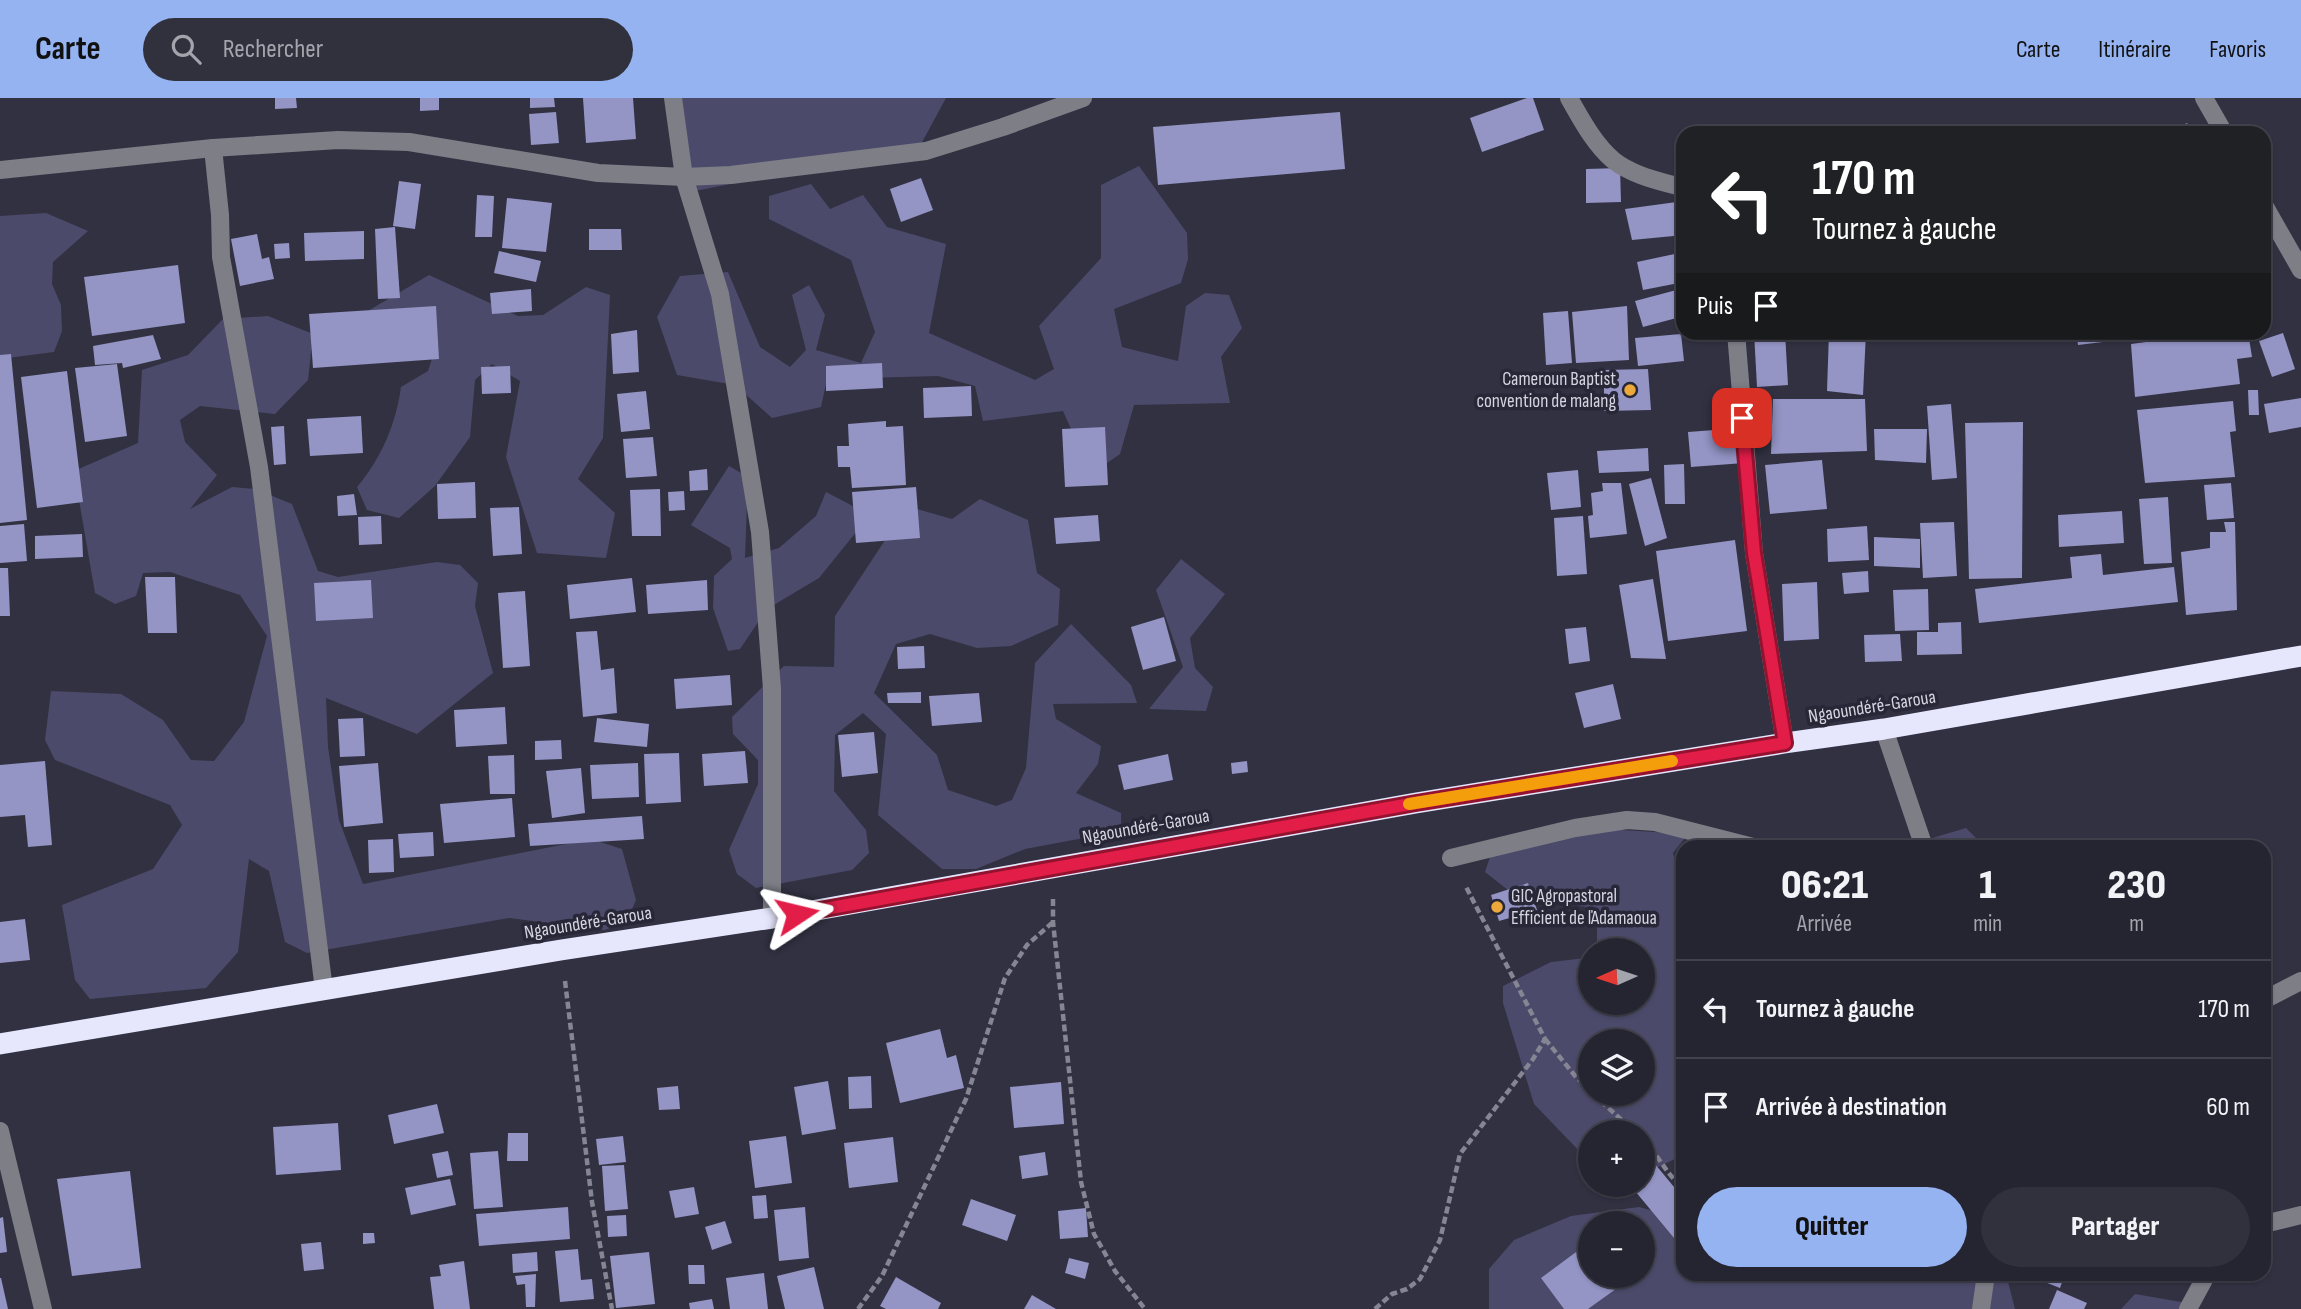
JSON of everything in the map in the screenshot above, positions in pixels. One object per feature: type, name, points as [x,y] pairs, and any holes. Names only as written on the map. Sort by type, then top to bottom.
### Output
[{"type":"highway","name":"Ngaoundéré-Garoua","points":[[0,1044],[561,950],[772,918],[1416,803],[1884,729],[2301,656]]},
{"type":"street","points":[[673,98],[684,177],[720,294],[760,532],[772,689],[772,918]]},
{"type":"street","points":[[0,170],[213,148],[338,140],[409,142],[598,173],[684,177],[732,175],[926,151],[1083,98]]},
{"type":"street","points":[[1569,98],[1586,127],[1613,159],[1644,177],[1676,185]]},
{"type":"street","points":[[2204,98],[2220,126]]},
{"type":"street","points":[[213,148],[221,257],[259,467],[324,990]]},
{"type":"street","points":[[2271,217],[2301,270]]},
{"type":"street","points":[[1738,340],[1754,553],[1785,743]]},
{"type":"street","points":[[1884,729],[1922,840]]},
{"type":"street","points":[[1451,858],[1575,828],[1626,820],[1655,822],[1726,840]]},
{"type":"street","points":[[2271,996],[2301,981]]},
{"type":"street","points":[[0,1131],[43,1309]]},
{"type":"street","points":[[2271,1222],[2301,1215]]},
{"type":"street","points":[[1981,1309],[1985,1281]]},
{"type":"street","points":[[2188,1309],[2203,1281]]},
{"type":"path","points":[[1451,858],[1545,1039],[1578,1079]]},
{"type":"path","points":[[1053,867],[1053,922],[1081,1182],[1094,1234],[1115,1271],[1145,1309]]},
{"type":"path","points":[[858,1309],[882,1276],[966,1100],[1005,978],[1027,945],[1053,922]]},
{"type":"path","points":[[561,950],[592,1202],[611,1309]]},
{"type":"path","points":[[1375,1309],[1392,1294],[1407,1289],[1420,1279],[1440,1240],[1460,1154],[1533,1059],[1545,1039]]},
{"type":"path","points":[[1606,1106],[1622,1120]]},
{"type":"path","points":[[1655,1151],[1670,1177],[1676,1182]]},
{"type":"shaded area","points":[[666,98],[946,98],[920,146],[685,193]]},
{"type":"shaded area","points":[[1139,166],[1187,233],[1188,259],[1181,283],[1114,309],[1122,347],[1178,361],[1186,306],[1205,293],[1229,295],[1242,328],[1221,357],[1230,403],[1134,405],[1120,454],[1091,474],[1063,411],[983,421],[975,386],[938,376],[827,379],[821,407],[772,418],[735,385],[677,375],[657,317],[680,276],[728,272],[760,347],[790,367],[806,350],[792,295],[809,285],[825,315],[816,350],[861,363],[875,332],[851,260],[769,219],[769,196],[811,184],[830,209],[863,195],[887,227],[946,244],[929,333],[1035,380],[1054,369],[1039,326],[1101,258],[1101,185]]},
{"type":"shaded area","points":[[46,213],[88,231],[53,262],[52,284],[61,305],[62,331],[54,352],[0,359],[0,216]]},
{"type":"shaded area","points":[[429,275],[518,316],[543,315],[586,287],[610,295],[603,438],[578,479],[615,513],[606,558],[537,553],[506,457],[520,381],[492,364],[475,380],[470,437],[435,486],[399,518],[367,510],[357,487],[386,440],[401,387],[428,371],[436,347],[366,312]]},
{"type":"shaded area","points":[[268,316],[313,334],[308,380],[275,414],[200,406],[180,420],[185,442],[217,475],[190,509],[232,487],[255,489],[292,504],[318,571],[338,577],[437,562],[460,565],[478,583],[475,606],[493,673],[417,734],[326,698],[328,747],[339,820],[363,884],[591,839],[622,849],[636,900],[627,921],[605,930],[509,918],[307,953],[285,942],[269,871],[249,859],[238,952],[206,988],[90,999],[75,980],[62,905],[153,869],[182,825],[170,805],[55,760],[45,740],[51,691],[121,694],[163,720],[191,760],[214,761],[244,722],[267,636],[240,595],[170,572],[143,573],[136,596],[115,604],[95,593],[74,471],[138,443],[142,370],[188,355],[223,319]]},
{"type":"shaded area","points":[[729,466],[748,477],[745,558],[779,548],[816,516],[826,492],[870,515],[819,578],[767,609],[740,649],[728,651],[713,608],[714,576],[732,559],[730,548],[691,525]]},
{"type":"shaded area","points":[[980,499],[1028,520],[1037,573],[1060,589],[1058,625],[1011,646],[977,648],[930,634],[896,644],[874,693],[937,755],[948,790],[996,806],[1012,800],[1026,768],[1035,663],[1071,624],[1131,685],[1137,703],[1053,704],[1056,719],[1101,746],[1098,764],[1076,793],[1121,813],[1121,831],[1025,849],[976,869],[942,869],[878,815],[886,734],[863,713],[835,735],[834,791],[866,830],[869,853],[852,870],[756,888],[737,874],[729,850],[758,784],[758,760],[733,734],[732,717],[784,666],[834,667],[835,616],[901,516],[917,509],[952,519]]},
{"type":"shaded area","points":[[1181,559],[1225,594],[1190,638],[1195,668],[1213,687],[1206,711],[1149,709],[1183,667],[1156,590]]},
{"type":"shaded area","points":[[1966,828],[1978,840],[1926,840]]},
{"type":"shaded area","points":[[1605,829],[1688,834],[1683,840],[1676,840],[1673,853],[1676,864],[1676,1158],[1655,1169],[1655,1120],[1578,1120],[1578,1150],[1534,1104],[1503,1003],[1503,986],[1551,962],[1578,959],[1578,1015],[1656,1015],[1656,938],[1597,938],[1597,909],[1513,894],[1485,872],[1490,857]]},
{"type":"shaded area","points":[[1639,1207],[1654,1211],[1609,1211]]},
{"type":"shaded area","points":[[1655,1211],[1676,1217],[1676,1281],[2008,1281],[2015,1309],[1489,1309],[1489,1269],[1514,1240],[1578,1215],[1578,1288],[1655,1288]]},
{"type":"shaded area","points":[[2135,1294],[2187,1303],[2187,1309],[2121,1309]]},
{"type":"building","points":[[275,98],[296,98],[297,108],[275,109]]},
{"type":"building","points":[[420,98],[439,98],[439,110],[420,111]]},
{"type":"building","points":[[530,98],[554,98],[555,107],[530,108]]},
{"type":"building","points":[[583,98],[633,98],[636,139],[586,143]]},
{"type":"building","points":[[1533,98],[1544,130],[1482,152],[1470,118]]},
{"type":"building","points":[[556,112],[559,143],[531,145],[529,114]]},
{"type":"building","points":[[1340,112],[1345,169],[1158,185],[1153,127]]},
{"type":"building","points":[[1620,168],[1621,202],[1586,203],[1586,169]]},
{"type":"building","points":[[921,178],[933,210],[901,222],[890,189]]},
{"type":"building","points":[[399,181],[421,184],[415,229],[393,226]]},
{"type":"building","points":[[477,195],[494,196],[492,237],[475,237]]},
{"type":"building","points":[[507,198],[552,203],[546,252],[502,248]]},
{"type":"building","points":[[1676,202],[1676,236],[1632,240],[1625,209]]},
{"type":"building","points":[[395,227],[400,298],[378,299],[375,229]]},
{"type":"building","points":[[589,229],[621,229],[622,250],[589,250]]},
{"type":"building","points":[[364,231],[364,259],[305,261],[304,233]]},
{"type":"building","points":[[257,234],[262,259],[269,257],[274,279],[240,286],[231,239]]},
{"type":"building","points":[[289,243],[290,258],[275,259],[274,244]]},
{"type":"building","points":[[499,251],[541,261],[536,282],[494,273]]},
{"type":"building","points":[[1676,254],[1676,284],[1643,290],[1637,262]]},
{"type":"building","points":[[178,265],[185,323],[92,336],[84,277]]},
{"type":"building","points":[[531,289],[532,311],[492,314],[490,293]]},
{"type":"building","points":[[1676,290],[1676,318],[1643,327],[1635,301]]},
{"type":"building","points":[[436,306],[439,359],[313,368],[309,314]]},
{"type":"building","points":[[1627,306],[1629,360],[1576,363],[1572,312]]},
{"type":"building","points":[[1568,311],[1572,363],[1546,365],[1543,313]]},
{"type":"building","points":[[637,330],[639,372],[613,374],[611,334]]},
{"type":"building","points":[[2283,333],[2295,369],[2272,377],[2259,341],[2271,340],[2271,337]]},
{"type":"building","points":[[1676,334],[1676,340],[1682,340],[1684,361],[1638,366],[1635,338]]},
{"type":"building","points":[[153,335],[161,359],[123,368],[122,363],[95,365],[93,346]]},
{"type":"building","points":[[1754,340],[1785,340],[1788,385],[1757,387]]},
{"type":"building","points":[[1829,340],[1866,340],[1863,395],[1827,391]]},
{"type":"building","points":[[2077,340],[2119,340],[2078,345]]},
{"type":"building","points":[[2161,340],[2249,340],[2252,357],[2237,359],[2240,384],[2135,397],[2131,344]]},
{"type":"building","points":[[11,354],[27,520],[0,523],[0,355]]},
{"type":"building","points":[[882,363],[883,388],[826,391],[826,366]]},
{"type":"building","points":[[117,364],[127,436],[85,442],[75,368]]},
{"type":"building","points":[[510,366],[511,393],[482,394],[481,367]]},
{"type":"building","points":[[1648,369],[1651,410],[1604,411],[1604,370]]},
{"type":"building","points":[[67,371],[83,502],[37,508],[21,377]]},
{"type":"building","points":[[971,386],[972,416],[924,418],[923,388]]},
{"type":"building","points":[[2248,390],[2258,390],[2259,415],[2249,415]]},
{"type":"building","points":[[646,391],[650,429],[621,432],[617,394]]},
{"type":"building","points":[[2301,398],[2301,427],[2269,433],[2264,404]]},
{"type":"building","points":[[1773,399],[1865,399],[1867,451],[1771,454]]},
{"type":"building","points":[[2233,401],[2236,431],[2230,432],[2235,477],[2145,483],[2137,410]]},
{"type":"building","points":[[1951,404],[1957,478],[1932,480],[1927,406]]},
{"type":"building","points":[[361,416],[363,453],[310,456],[307,419]]},
{"type":"building","points":[[886,421],[886,427],[903,426],[906,485],[852,488],[850,467],[838,467],[837,446],[849,446],[848,424]]},
{"type":"building","points":[[2023,422],[2022,578],[1969,579],[1965,423]]},
{"type":"building","points":[[284,426],[286,464],[274,465],[271,427]]},
{"type":"building","points":[[1105,427],[1108,485],[1065,487],[1062,429]]},
{"type":"building","points":[[1741,428],[1744,463],[1691,467],[1688,432]]},
{"type":"building","points":[[1874,429],[1927,429],[1926,463],[1875,460]]},
{"type":"building","points":[[653,437],[657,476],[626,478],[623,439]]},
{"type":"building","points":[[1648,448],[1649,471],[1599,473],[1597,451]]},
{"type":"building","points":[[1822,460],[1827,509],[1770,514],[1765,465]]},
{"type":"building","points":[[1684,464],[1685,504],[1665,504],[1664,465]]},
{"type":"building","points":[[707,469],[708,490],[690,491],[689,471]]},
{"type":"building","points":[[1578,470],[1581,507],[1551,510],[1547,473]]},
{"type":"building","points":[[1651,478],[1667,538],[1645,546],[1629,484]]},
{"type":"building","points":[[475,482],[476,518],[438,519],[437,484]]},
{"type":"building","points":[[1602,483],[1621,483],[1627,534],[1590,538],[1588,516],[1593,515],[1591,493],[1603,491]]},
{"type":"building","points":[[2231,483],[2234,518],[2207,520],[2204,485]]},
{"type":"building","points":[[916,487],[920,538],[856,543],[852,492]]},
{"type":"building","points":[[660,489],[661,536],[632,536],[630,490]]},
{"type":"building","points":[[684,491],[685,510],[669,511],[668,492]]},
{"type":"building","points":[[354,494],[357,515],[338,516],[337,496]]},
{"type":"building","points":[[2168,497],[2172,563],[2144,564],[2139,499]]},
{"type":"building","points":[[519,507],[522,554],[493,556],[490,508]]},
{"type":"building","points":[[2122,511],[2124,543],[2059,547],[2058,515]]},
{"type":"building","points":[[1098,515],[1100,541],[1056,544],[1054,518]]},
{"type":"building","points":[[381,516],[382,544],[359,545],[358,517]]},
{"type":"building","points":[[1583,516],[1587,574],[1557,576],[1554,518]]},
{"type":"building","points":[[1954,522],[1957,576],[1923,578],[1920,523]]},
{"type":"building","points":[[2224,522],[2235,522],[2237,610],[2186,615],[2181,552],[2210,548],[2210,532],[2226,532]]},
{"type":"building","points":[[24,524],[27,561],[0,563],[0,526]]},
{"type":"building","points":[[1867,526],[1869,560],[1828,562],[1827,529]]},
{"type":"building","points":[[82,534],[83,557],[35,559],[35,536]]},
{"type":"building","points":[[1874,537],[1920,539],[1920,568],[1874,566]]},
{"type":"building","points":[[1735,540],[1747,631],[1668,641],[1656,551]]},
{"type":"building","points":[[2101,554],[2103,575],[2174,567],[2178,602],[1979,623],[1975,589],[2072,578],[2070,557]]},
{"type":"building","points":[[0,568],[8,568],[10,616],[0,616]]},
{"type":"building","points":[[1868,571],[1869,592],[1844,594],[1842,573]]},
{"type":"building","points":[[145,577],[175,577],[177,633],[148,633]]},
{"type":"building","points":[[632,578],[636,612],[570,619],[567,585]]},
{"type":"building","points":[[1653,579],[1666,659],[1631,658],[1619,585]]},
{"type":"building","points":[[371,580],[373,618],[316,621],[314,583]]},
{"type":"building","points":[[707,580],[708,610],[648,614],[646,585]]},
{"type":"building","points":[[1817,582],[1819,639],[1784,641],[1782,584]]},
{"type":"building","points":[[1928,589],[1929,630],[1895,631],[1893,590]]},
{"type":"building","points":[[525,591],[530,666],[503,668],[498,593]]},
{"type":"building","points":[[1164,617],[1176,661],[1143,670],[1131,627]]},
{"type":"building","points":[[1961,622],[1962,654],[1917,655],[1917,632],[1938,632],[1938,623]]},
{"type":"building","points":[[1586,627],[1590,661],[1569,664],[1565,629]]},
{"type":"building","points":[[597,631],[601,670],[614,668],[617,713],[583,717],[576,632]]},
{"type":"building","points":[[1900,634],[1902,661],[1865,662],[1864,635]]},
{"type":"building","points":[[924,646],[925,668],[898,669],[897,647]]},
{"type":"building","points":[[730,675],[732,705],[676,709],[674,679]]},
{"type":"building","points":[[1613,684],[1621,719],[1584,728],[1575,693]]},
{"type":"building","points":[[921,692],[921,703],[888,703],[887,693]]},
{"type":"building","points":[[979,693],[982,722],[932,726],[929,696]]},
{"type":"building","points":[[505,707],[507,744],[456,747],[454,710]]},
{"type":"building","points":[[363,718],[365,756],[340,757],[338,719]]},
{"type":"building","points":[[597,718],[649,724],[647,747],[594,742]]},
{"type":"building","points":[[874,732],[878,773],[842,777],[838,735]]},
{"type":"building","points":[[561,740],[562,759],[535,760],[535,741]]},
{"type":"building","points":[[745,751],[748,783],[704,786],[702,754]]},
{"type":"building","points":[[679,753],[681,802],[646,804],[644,754]]},
{"type":"building","points":[[1168,754],[1173,780],[1124,790],[1118,765]]},
{"type":"building","points":[[514,755],[515,794],[490,794],[488,756]]},
{"type":"building","points":[[45,761],[52,845],[28,847],[25,815],[0,817],[0,765]]},
{"type":"building","points":[[1247,761],[1248,772],[1232,774],[1231,763]]},
{"type":"building","points":[[378,763],[383,823],[344,827],[339,766]]},
{"type":"building","points":[[638,763],[639,797],[592,799],[590,765]]},
{"type":"building","points":[[581,768],[585,813],[552,818],[546,771]]},
{"type":"building","points":[[512,798],[515,837],[444,843],[440,804]]},
{"type":"building","points":[[642,816],[644,839],[530,846],[528,824]]},
{"type":"building","points":[[433,832],[434,856],[400,858],[398,834]]},
{"type":"building","points":[[393,839],[394,872],[369,873],[368,840]]},
{"type":"building","points":[[1528,883],[1537,910],[1499,921],[1491,895]]},
{"type":"building","points":[[25,919],[30,960],[0,963],[0,922]]},
{"type":"building","points":[[940,1029],[947,1058],[956,1055],[964,1088],[900,1103],[886,1043]]},
{"type":"building","points":[[871,1076],[872,1108],[849,1109],[848,1077]]},
{"type":"building","points":[[828,1081],[836,1129],[802,1135],[794,1087]]},
{"type":"building","points":[[1061,1082],[1064,1124],[1014,1128],[1010,1087]]},
{"type":"building","points":[[678,1086],[680,1109],[659,1110],[657,1088]]},
{"type":"building","points":[[437,1104],[444,1133],[394,1144],[388,1115]]},
{"type":"building","points":[[338,1123],[341,1170],[276,1175],[273,1127]]},
{"type":"building","points":[[508,1133],[528,1133],[528,1161],[507,1161]]},
{"type":"building","points":[[623,1136],[626,1162],[599,1165],[596,1139]]},
{"type":"building","points":[[786,1136],[792,1183],[755,1188],[749,1141]]},
{"type":"building","points":[[893,1137],[898,1182],[849,1188],[844,1143]]},
{"type":"building","points":[[448,1151],[453,1175],[437,1178],[432,1154]]},
{"type":"building","points":[[498,1151],[503,1207],[474,1209],[470,1153]]},
{"type":"building","points":[[1045,1152],[1048,1175],[1022,1179],[1019,1156]]},
{"type":"building","points":[[1655,1164],[1676,1189],[1676,1240],[1655,1215],[1655,1211],[1652,1211],[1640,1197],[1655,1197]]},
{"type":"building","points":[[624,1165],[628,1209],[605,1211],[602,1166]]},
{"type":"building","points":[[130,1171],[141,1268],[72,1276],[57,1179]]},
{"type":"building","points":[[450,1179],[456,1205],[411,1215],[405,1188]]},
{"type":"building","points":[[694,1187],[699,1214],[675,1218],[669,1191]]},
{"type":"building","points":[[766,1195],[768,1218],[754,1219],[752,1196]]},
{"type":"building","points":[[971,1199],[1016,1215],[1007,1241],[962,1225]]},
{"type":"building","points":[[568,1207],[570,1239],[479,1246],[476,1214]]},
{"type":"building","points":[[805,1207],[809,1258],[779,1261],[774,1210]]},
{"type":"building","points":[[1086,1208],[1088,1237],[1060,1239],[1058,1211]]},
{"type":"building","points":[[626,1215],[627,1236],[608,1237],[607,1216]]},
{"type":"building","points":[[3,1217],[7,1252],[0,1253],[0,1218]]},
{"type":"building","points":[[725,1221],[732,1243],[712,1250],[705,1227]]},
{"type":"building","points":[[363,1233],[374,1233],[375,1243],[363,1244]]},
{"type":"building","points":[[321,1242],[324,1269],[304,1271],[301,1244]]},
{"type":"building","points":[[578,1249],[581,1280],[592,1279],[594,1299],[560,1302],[555,1251]]},
{"type":"building","points":[[1578,1251],[1578,1288],[1617,1288],[1588,1309],[1564,1309],[1541,1278]]},
{"type":"building","points":[[537,1252],[538,1271],[513,1273],[512,1254]]},
{"type":"building","points":[[649,1252],[655,1304],[616,1308],[610,1256]]},
{"type":"building","points":[[1069,1258],[1089,1263],[1085,1279],[1065,1273]]},
{"type":"building","points":[[464,1261],[470,1309],[434,1309],[430,1277],[441,1276],[439,1265]]},
{"type":"building","points":[[688,1265],[704,1265],[705,1284],[689,1284]]},
{"type":"building","points":[[814,1267],[824,1309],[785,1309],[777,1276]]},
{"type":"building","points":[[764,1273],[768,1309],[730,1309],[726,1278]]},
{"type":"building","points":[[536,1274],[535,1307],[526,1307],[525,1284],[517,1285],[515,1276]]},
{"type":"building","points":[[896,1277],[941,1303],[938,1309],[886,1309],[880,1306]]},
{"type":"building","points":[[1,1278],[8,1309],[0,1309]]},
{"type":"building","points":[[2042,1281],[2062,1281],[2060,1288]]},
{"type":"building","points":[[2057,1290],[2087,1303],[2084,1309],[2049,1309]]},
{"type":"building","points":[[1032,1295],[1056,1309],[1024,1309]]},
{"type":"building","points":[[712,1299],[714,1309],[690,1309],[689,1303]]},
{"type":"slow traffic","points":[[1409,804],[1672,761]]},
{"type":"place","name":"Cameroun Baptist convention de malang","points":[[1630,390]]},
{"type":"place","name":"GIC Agropastoral Efficient de ľAdamaoua","points":[[1497,907]]},
{"type":"route","points":[[797,914],[1416,803],[1785,743],[1754,553],[1742,418]]}]
